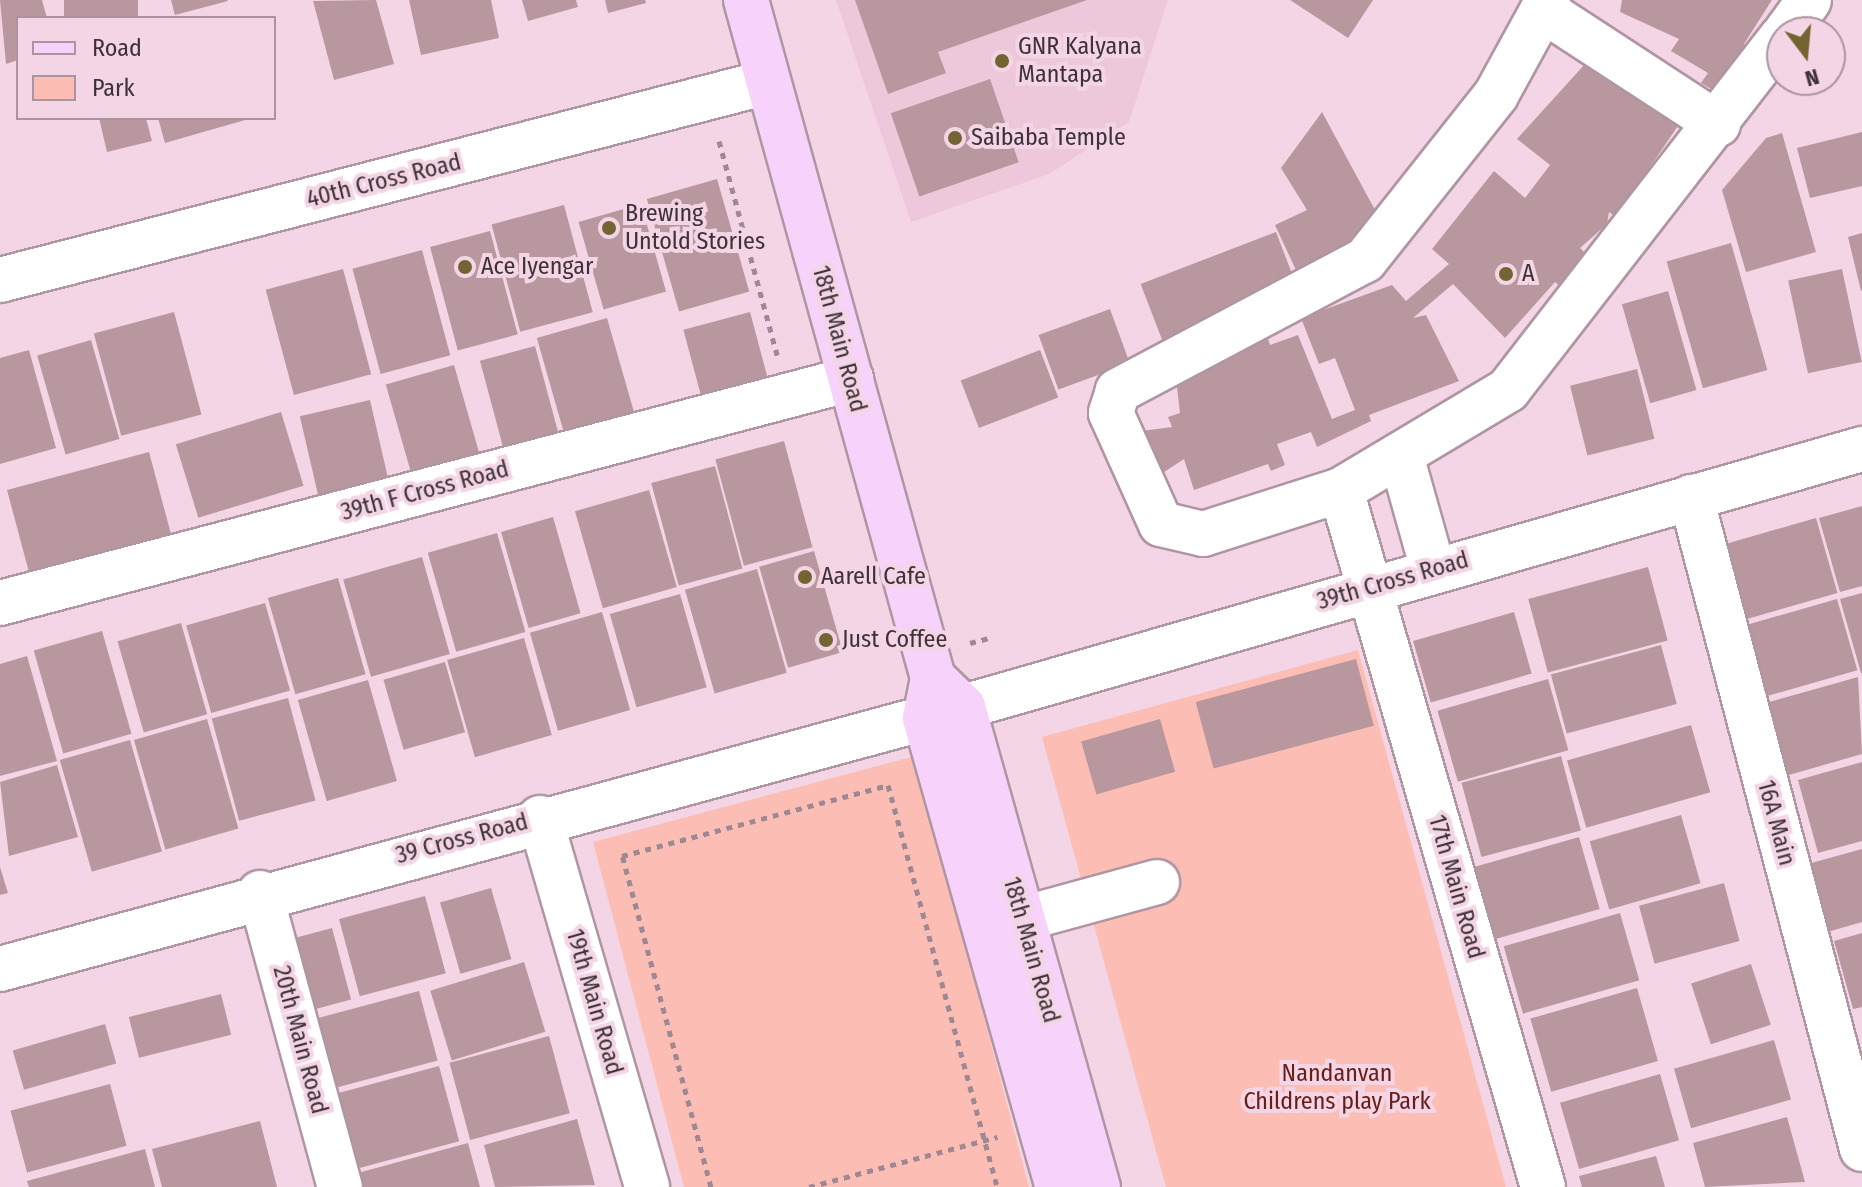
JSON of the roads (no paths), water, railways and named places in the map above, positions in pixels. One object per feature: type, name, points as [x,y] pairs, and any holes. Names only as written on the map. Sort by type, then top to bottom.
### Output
[{"type":"main road","name":"18th Main Road","points":[[746,0],[940,701],[1058,1187]]},
{"type":"main road","name":"18th Main Road","points":[[940,701],[1022,919],[1098,1187]]},
{"type":"street","points":[[1718,124],[1546,5],[1496,95],[1365,260],[1118,391],[1111,413],[1161,524],[1203,534],[1341,490],[1402,459],[1508,390],[1718,124],[1766,59]]},
{"type":"street","name":"40th Cross Road","points":[[0,280],[768,82]]},
{"type":"street","name":"39th F Cross Road","points":[[0,603],[851,379]]},
{"type":"street","name":"39th Cross Road","points":[[940,701],[1368,587],[1862,449]]},
{"type":"street","points":[[1402,459],[1433,569]]},
{"type":"street","name":"17th Main Road","points":[[1341,490],[1543,1187]]},
{"type":"street","name":"16A Main","points":[[1691,497],[1862,1149]]},
{"type":"street","name":"39 Cross Road","points":[[0,969],[260,893],[540,818],[940,701]]},
{"type":"street","name":"19th Main Road","points":[[540,818],[647,1187]]},
{"type":"street","points":[[1022,919],[1157,882]]},
{"type":"street","name":"20th Main Road","points":[[260,893],[340,1187]]},
{"type":"place","name":"GNR Kalyana Mantapa","points":[[1002,61]]},
{"type":"place","name":"Saibaba Temple","points":[[955,138]]},
{"type":"place","name":"Brewing Untold Stories","points":[[609,228]]},
{"type":"place","name":"Ace Iyengar","points":[[465,267]]},
{"type":"place","name":"A","points":[[1506,274]]},
{"type":"place","name":"Aarell Cafe","points":[[805,577]]},
{"type":"place","name":"Just Coffee","points":[[826,640]]},
{"type":"park label","name":"Nandanvan Childrens play Park","points":[[1337,1088]]}]
